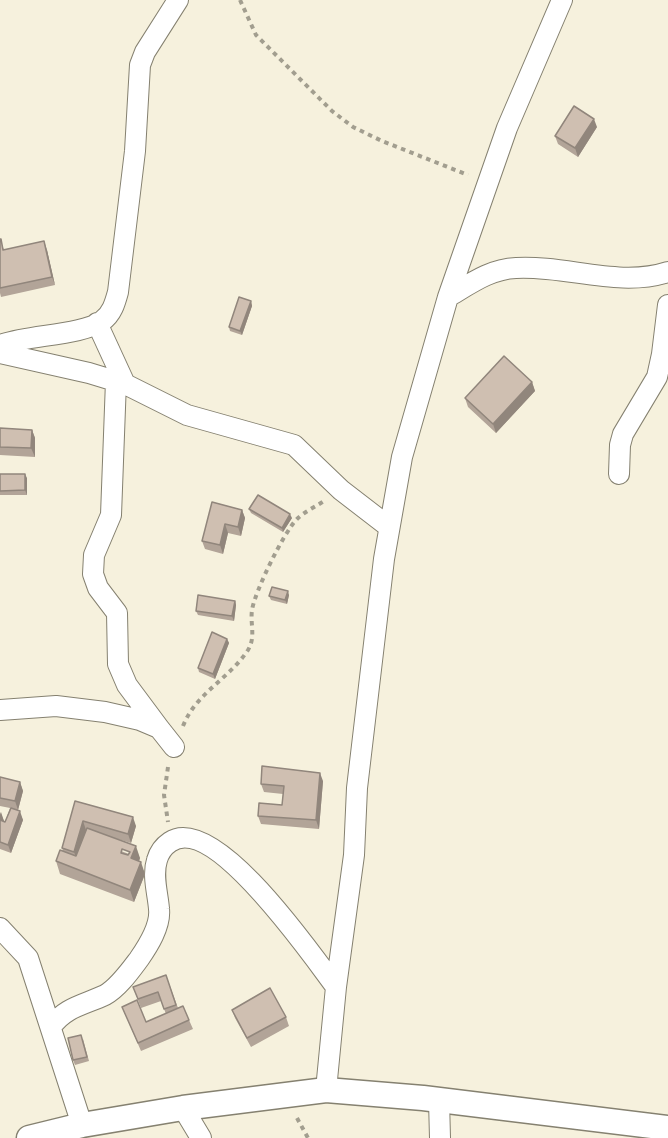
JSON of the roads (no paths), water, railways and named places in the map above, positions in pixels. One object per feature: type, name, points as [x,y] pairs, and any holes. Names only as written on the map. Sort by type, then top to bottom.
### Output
[{"type":"street","points":[[0,345],[97,323],[113,309],[118,292],[135,151],[140,64],[178,0]]},
{"type":"street","points":[[326,1090],[336,987],[354,855],[357,788],[390,527],[402,457],[448,297],[507,128],[562,0]]},
{"type":"street","points":[[448,297],[481,276],[515,268],[618,277],[653,277],[668,272]]},
{"type":"street","points":[[619,474],[620,445],[623,434],[657,377],[668,305]]},
{"type":"street","points":[[97,323],[121,383],[111,515],[94,555],[93,574],[98,588],[117,613],[118,664],[127,685],[174,747]]},
{"type":"street","points":[[0,353],[121,383],[187,415],[294,445],[341,490],[390,527]]},
{"type":"street","points":[[0,710],[56,706],[105,712],[140,720],[159,728]]},
{"type":"street","points":[[51,1027],[65,1012],[112,991],[139,958],[159,918],[155,880],[156,860],[164,847],[173,840],[184,838],[227,859],[269,901],[336,987]]},
{"type":"street","points":[[0,928],[28,958],[82,1125]]},
{"type":"street","points":[[29,1138],[82,1125],[183,1108],[326,1090],[439,1100],[668,1128]]},
{"type":"street","points":[[439,1100],[440,1138]]},
{"type":"street","points":[[183,1108],[201,1138]]}]
